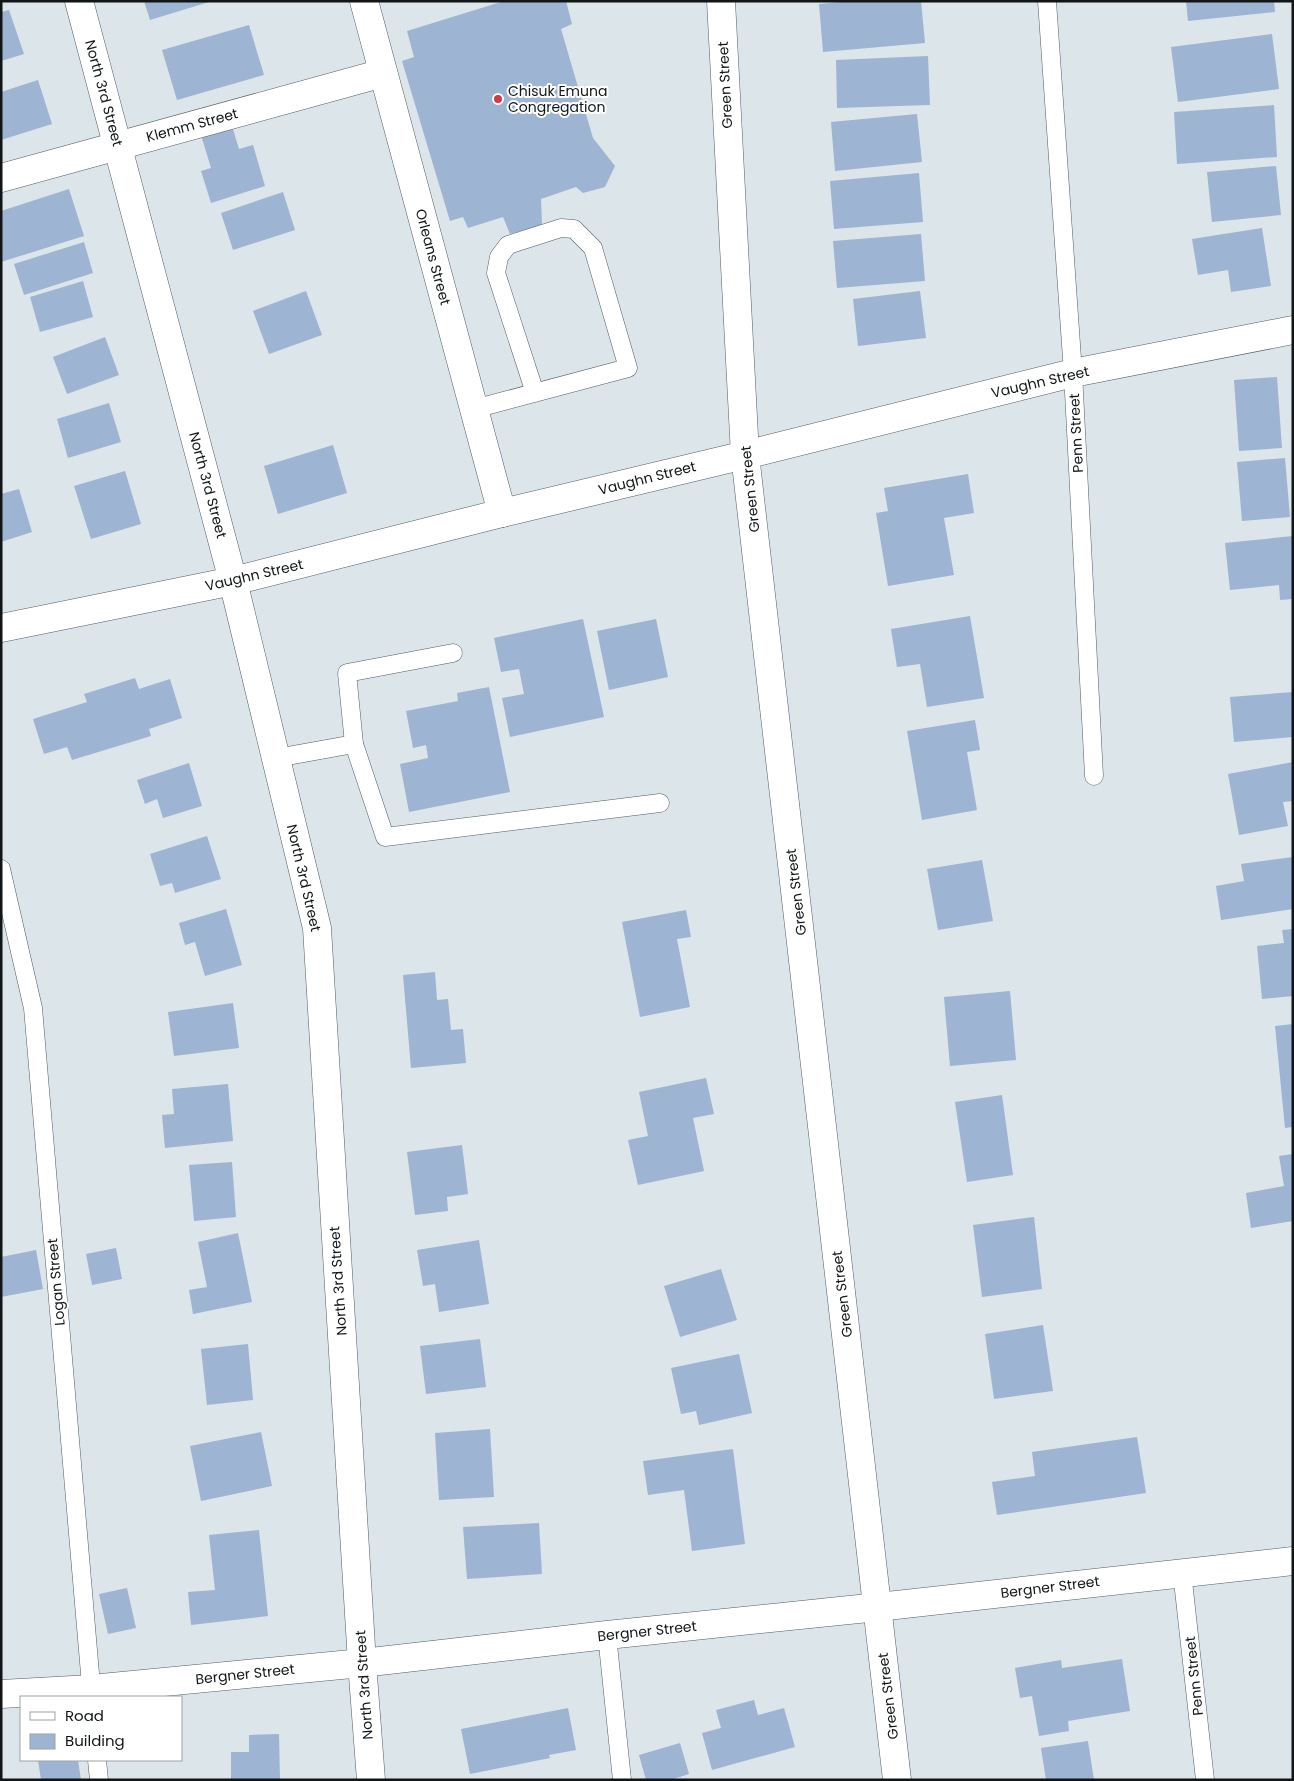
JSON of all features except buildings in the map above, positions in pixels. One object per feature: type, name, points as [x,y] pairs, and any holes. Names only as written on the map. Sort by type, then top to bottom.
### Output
[{"type":"street","name":"North 3rd Street","points":[[80,1],[234,581],[316,928],[371,1780]]},
{"type":"street","name":"Orleans Street","points":[[364,1],[502,513]]},
{"type":"street","name":"Green Street","points":[[721,1],[745,454],[898,1780]]},
{"type":"street","name":"Klemm Street","points":[[1,178],[383,73]]},
{"type":"street","name":"Vaughn Street","points":[[1,628],[234,581],[502,513],[1073,373],[1293,330]]},
{"type":"street","name":"Bergner Street","points":[[1,1694],[91,1693],[607,1634],[878,1607],[1293,1561]]},
{"type":"lane","name":"Penn Street","points":[[1046,1],[1073,373],[1094,776]]},
{"type":"lane","points":[[474,409],[628,368],[593,248],[574,229],[561,228],[508,245],[499,257],[496,273],[535,392]]},
{"type":"lane","points":[[454,654],[347,673],[354,744],[385,837],[660,803]]},
{"type":"lane","points":[[276,758],[354,744]]},
{"type":"lane","name":"Logan Street","points":[[1,869],[33,1008],[91,1693]]},
{"type":"lane","name":"Penn Street","points":[[1182,1572],[1205,1780]]},
{"type":"lane","points":[[607,1634],[622,1780]]},
{"type":"lane","points":[[97,1761],[98,1780]]},
{"type":"place","name":"Chisuk Emuna Congregation","points":[[498,99]]}]
